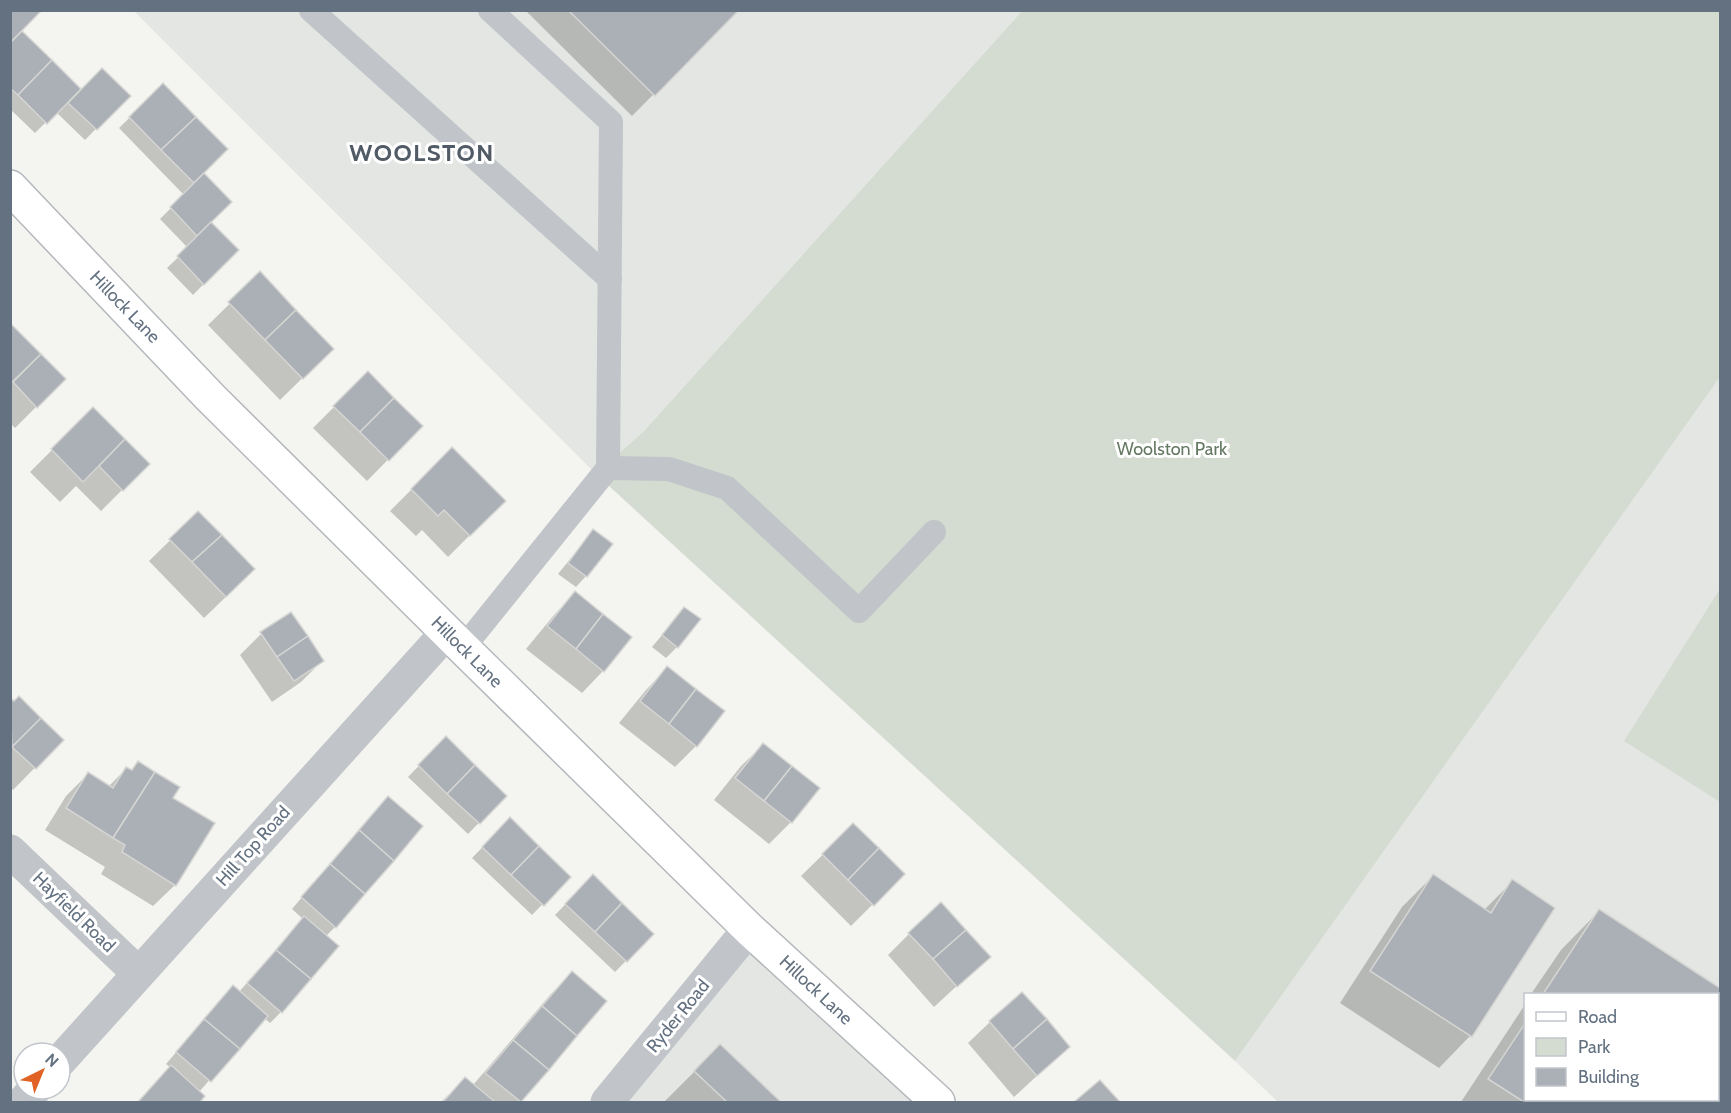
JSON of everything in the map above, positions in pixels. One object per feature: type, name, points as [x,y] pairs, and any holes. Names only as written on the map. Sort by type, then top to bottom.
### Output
[{"type":"street","name":"Hillock Lane","points":[[10,187],[210,397],[455,640],[749,929],[938,1102]]},
{"type":"street","name":"Hill Top Road","points":[[72,1047],[138,973],[455,640]]},
{"type":"street","name":"Hayfield Road","points":[[10,851],[138,973]]},
{"type":"street","name":"Ryder Road","points":[[607,1102],[749,929]]},
{"type":"lane","points":[[311,10],[610,279]]},
{"type":"lane","points":[[455,640],[608,468],[610,122],[490,10]]},
{"type":"lane","points":[[608,468],[669,469],[727,488],[859,611],[934,532]]},
{"type":"shaded area","points":[[134,11],[1022,11],[644,431],[596,474]]},
{"type":"shaded area","points":[[1720,377],[1720,1102],[1278,1102],[1235,1061]]},
{"type":"shaded area","points":[[750,940],[934,1102],[625,1102]]},
{"type":"green space","name":"Woolston Park","points":[[1022,11],[1720,11],[1720,377],[1235,1061],[596,474],[644,431]]},
{"type":"green space","points":[[1720,589],[1720,802],[1624,741]]},
{"type":"building","points":[[10,10],[42,10],[11,42],[10,41]]},
{"type":"building","points":[[568,10],[739,10],[655,96]]},
{"type":"building","points":[[22,31],[52,60],[18,95],[10,88],[10,43]]},
{"type":"building","points":[[52,60],[81,89],[47,124],[18,95]]},
{"type":"building","points":[[102,68],[131,96],[97,130],[68,103]]},
{"type":"building","points":[[163,83],[196,117],[161,150],[129,117]]},
{"type":"building","points":[[196,117],[228,149],[194,183],[161,150]]},
{"type":"building","points":[[204,173],[232,202],[197,236],[170,207]]},
{"type":"building","points":[[211,222],[239,250],[204,285],[177,256]]},
{"type":"building","points":[[260,271],[296,310],[265,340],[228,302]]},
{"type":"building","points":[[296,310],[334,349],[303,379],[265,340]]},
{"type":"building","points":[[10,323],[41,354],[10,384]]},
{"type":"building","points":[[41,354],[66,379],[37,408],[13,382]]},
{"type":"building","points":[[368,371],[394,398],[360,432],[333,406]]},
{"type":"building","points":[[394,398],[423,426],[389,461],[360,432]]},
{"type":"building","points":[[93,407],[125,439],[83,482],[51,449]]},
{"type":"building","points":[[125,439],[150,464],[123,491],[99,466]]},
{"type":"building","points":[[452,447],[506,501],[470,536],[444,510],[438,516],[411,489]]},
{"type":"building","points":[[198,511],[222,535],[192,562],[169,539]]},
{"type":"building","points":[[593,529],[613,544],[587,577],[568,563]]},
{"type":"building","points":[[222,535],[255,569],[226,597],[192,562]]},
{"type":"building","points":[[575,591],[603,614],[576,649],[547,626]]},
{"type":"building","points":[[684,607],[701,619],[678,648],[662,635]]},
{"type":"building","points":[[291,612],[308,636],[277,657],[260,632]]},
{"type":"building","points":[[603,614],[632,637],[604,672],[576,649]]},
{"type":"building","points":[[308,636],[324,661],[294,681],[277,657]]},
{"type":"building","points":[[667,666],[696,689],[669,724],[640,701]]},
{"type":"building","points":[[696,689],[725,711],[697,747],[669,724]]},
{"type":"building","points":[[19,696],[41,718],[12,747],[10,698],[14,701]]},
{"type":"building","points":[[41,718],[64,740],[36,769],[12,747]]},
{"type":"building","points":[[446,736],[475,765],[447,794],[418,765]]},
{"type":"building","points":[[763,743],[792,766],[764,801],[735,778]]},
{"type":"building","points":[[138,761],[155,772],[113,838],[66,808],[88,772],[113,788],[126,767],[132,770]]},
{"type":"building","points":[[475,765],[507,796],[480,824],[447,794]]},
{"type":"building","points":[[792,766],[820,788],[792,823],[764,801]]},
{"type":"building","points":[[155,772],[180,787],[173,798],[215,823],[176,886],[122,852],[125,845],[113,838]]},
{"type":"building","points":[[388,796],[423,826],[394,861],[359,830]]},
{"type":"building","points":[[510,817],[539,846],[511,875],[482,847]]},
{"type":"building","points":[[853,823],[879,848],[848,880],[822,854]]},
{"type":"building","points":[[359,830],[394,861],[365,894],[330,864]]},
{"type":"building","points":[[539,846],[571,877],[544,906],[511,875]]},
{"type":"building","points":[[879,848],[905,874],[874,906],[848,880]]},
{"type":"building","points":[[330,864],[365,894],[336,928],[301,897]]},
{"type":"building","points":[[593,874],[622,903],[595,932],[565,904]]},
{"type":"building","points":[[1433,874],[1491,913],[1512,879],[1555,908],[1472,1037],[1370,971]]},
{"type":"building","points":[[941,902],[966,930],[933,959],[908,933]]},
{"type":"building","points":[[622,903],[654,934],[627,962],[595,932]]},
{"type":"building","points":[[1599,909],[1720,988],[1720,1102],[1524,1102],[1488,1079],[1524,1025],[1524,1101],[1719,1101],[1719,993],[1544,993]]},
{"type":"building","points":[[304,916],[339,946],[311,979],[276,950]]},
{"type":"building","points":[[966,930],[991,957],[957,987],[933,959]]},
{"type":"building","points":[[276,950],[311,979],[282,1013],[247,983]]},
{"type":"building","points":[[572,971],[607,1001],[577,1036],[542,1006]]},
{"type":"building","points":[[233,985],[268,1016],[240,1049],[204,1019]]},
{"type":"building","points":[[1022,992],[1047,1019],[1013,1049],[989,1021]]},
{"type":"building","points":[[542,1006],[577,1036],[549,1070],[513,1040]]},
{"type":"building","points":[[204,1019],[240,1049],[211,1082],[176,1052]]},
{"type":"building","points":[[1047,1019],[1070,1047],[1037,1076],[1013,1049]]},
{"type":"building","points":[[513,1040],[549,1070],[521,1102],[485,1073]]},
{"type":"building","points":[[720,1044],[781,1102],[727,1102],[694,1071]]},
{"type":"building","points":[[171,1065],[205,1096],[200,1102],[138,1102]]},
{"type":"building","points":[[465,1077],[495,1102],[443,1102]]},
{"type":"building","points":[[1100,1080],[1120,1102],[1074,1102]]},
{"type":"district","name":"WOOLSTON","points":[[422,153]]}]
